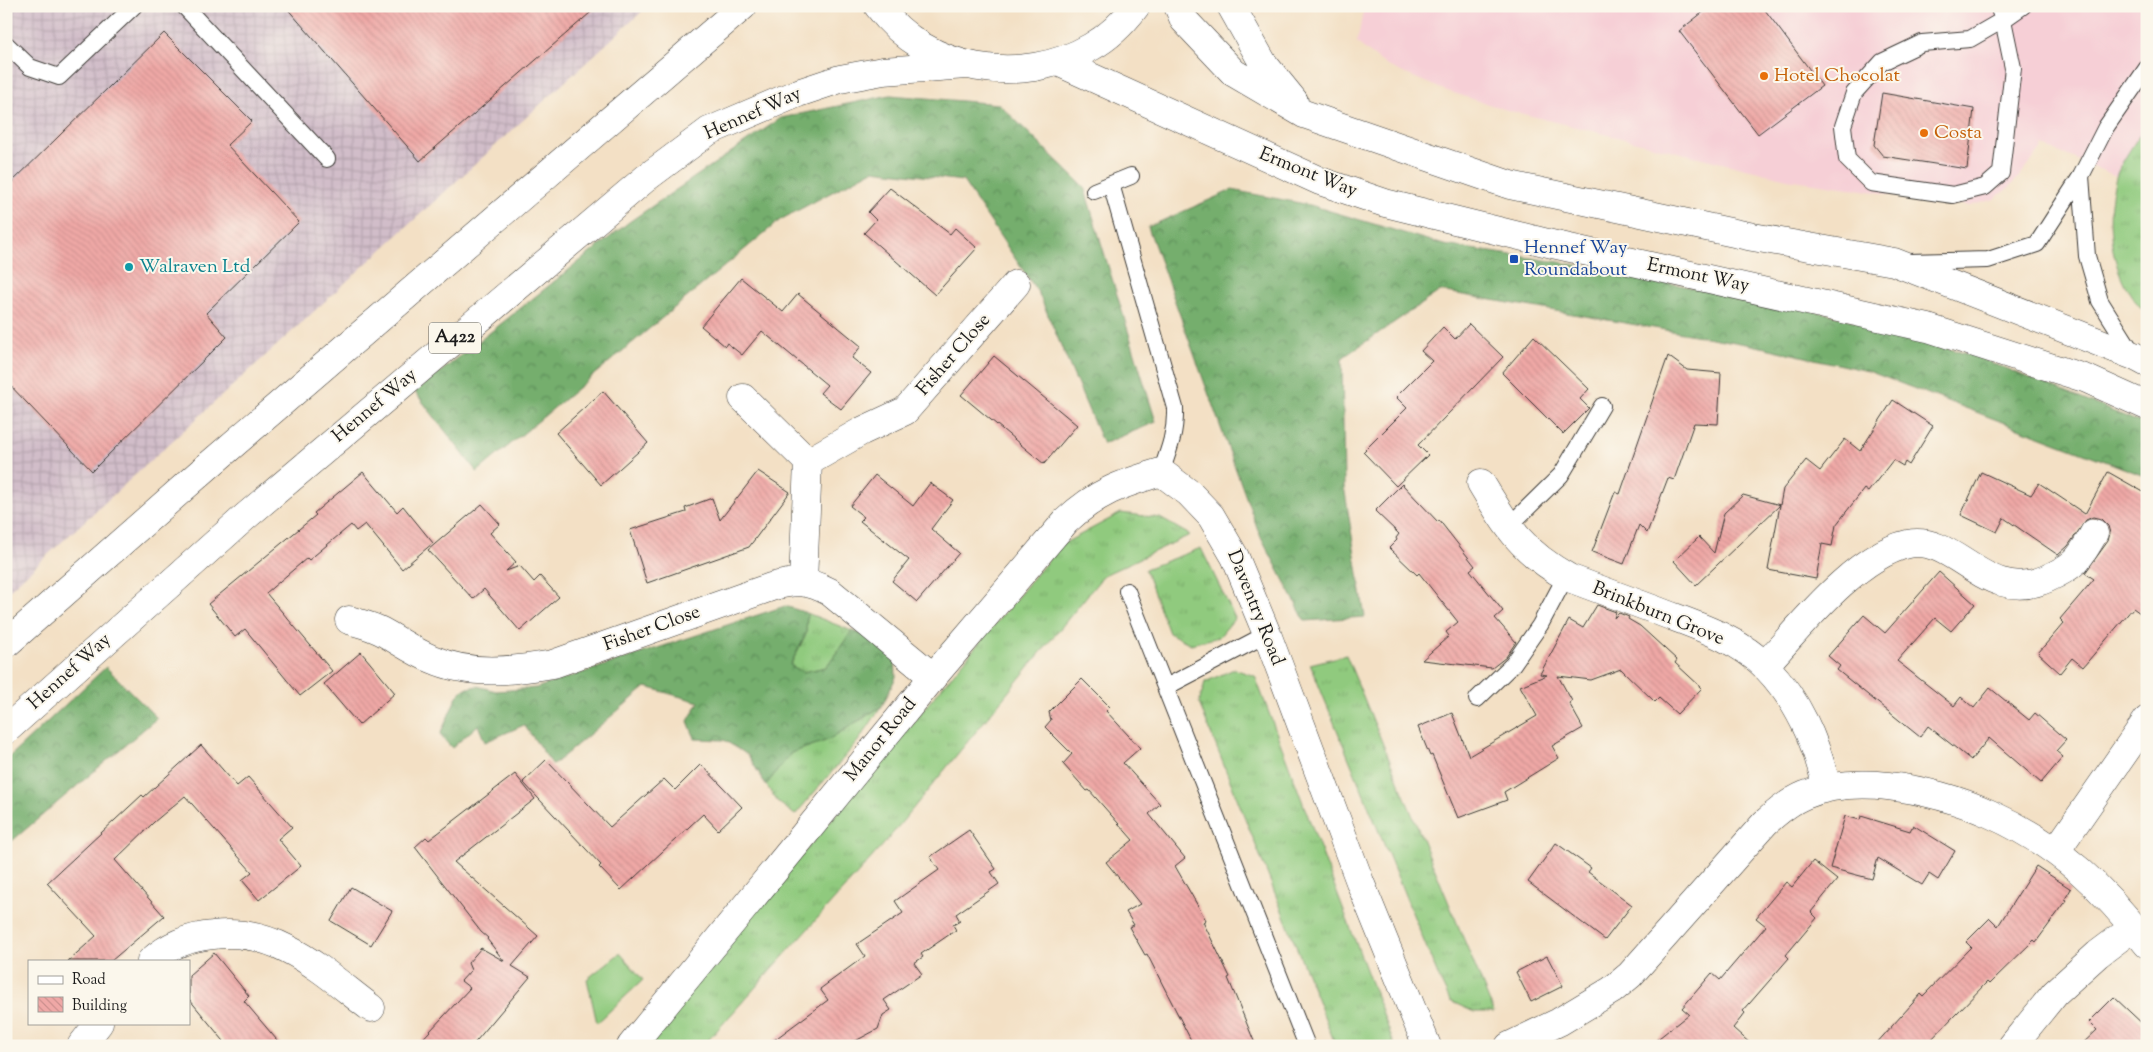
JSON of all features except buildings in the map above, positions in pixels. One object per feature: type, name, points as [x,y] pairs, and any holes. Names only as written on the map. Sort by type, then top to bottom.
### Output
[{"type":"main road","points":[[6,644],[208,466],[743,6]]},
{"type":"main road","points":[[878,6],[909,38],[936,54],[966,65],[993,70],[1026,70],[1058,62],[1092,47],[1122,24],[1136,6]]},
{"type":"main road","points":[[1178,6],[1184,20],[1234,73],[1304,114],[1510,185],[1753,237],[1894,262],[2140,359]]},
{"type":"main road","points":[[1231,6],[1263,63],[1304,114]]},
{"type":"main road","name":"Ermont Way","points":[[1058,62],[1320,181],[1384,203],[1552,244],[1928,328],[2086,379],[2147,406]]},
{"type":"main road","name":"Hennef Way","points":[[6,730],[282,485],[646,178],[709,131],[756,109],[840,79],[883,71],[966,65]]},
{"type":"main road","name":"Fisher Close","points":[[808,462],[862,430],[905,410],[1016,284]]},
{"type":"main road","points":[[743,398],[808,462],[803,582]]},
{"type":"main road","name":"Daventry Road","points":[[1161,472],[1199,502],[1224,535],[1235,557],[1267,634],[1360,882],[1427,1046]]},
{"type":"main road","name":"Manor Road","points":[[631,1046],[933,677],[1055,534],[1077,511],[1105,491],[1161,472]]},
{"type":"main road","name":"Brinkburn Grove","points":[[1481,483],[1508,526],[1530,553],[1548,567],[1566,576],[1706,629],[1745,650],[1765,666],[1786,691],[1801,715],[1819,756],[1827,788]]},
{"type":"main road","points":[[1765,666],[1834,592],[1856,572],[1895,549],[1910,544],[1923,544],[1935,547],[1999,582],[2021,584],[2038,582],[2059,573],[2080,559],[2094,533]]},
{"type":"main road","name":"Fisher Close","points":[[349,620],[379,630],[432,659],[454,666],[477,670],[524,669],[553,664],[771,586],[788,582],[803,582],[816,585],[830,592],[933,677]]},
{"type":"main road","points":[[2056,851],[2147,720]]},
{"type":"main road","points":[[1509,1046],[1559,1022],[1612,990],[1646,958],[1765,823],[1784,807],[1804,795],[1827,788],[1853,784],[1882,786],[1941,795],[1971,804],[1999,817],[2056,851],[2081,872],[2140,935],[2098,954],[2056,993],[2012,1046]]},
{"type":"main road","points":[[152,960],[175,944],[190,939],[228,933],[248,934],[280,944],[301,955],[371,1008]]},
{"type":"main road","points":[[80,1046],[98,1024]]},
{"type":"lane","points":[[6,44],[30,68],[59,77],[134,6]]},
{"type":"lane","points":[[184,6],[327,160]]},
{"type":"lane","points":[[2001,13],[2013,68],[2001,173],[1985,187],[1953,195],[1871,184],[1847,159],[1843,126],[1854,93],[1882,62],[1922,43],[1970,39],[2001,13],[2023,6]]},
{"type":"lane","points":[[1894,262],[1988,260],[2037,244],[2081,176],[2106,127],[2147,68]]},
{"type":"lane","points":[[1094,191],[1131,176]]},
{"type":"lane","points":[[2081,176],[2087,256],[2100,301],[2140,359]]},
{"type":"lane","points":[[1111,184],[1175,408],[1174,436],[1161,472]]},
{"type":"lane","points":[[1508,526],[1561,475],[1602,406]]},
{"type":"lane","points":[[1477,699],[1513,664],[1540,625],[1566,576]]},
{"type":"lane","points":[[1127,591],[1307,1046]]},
{"type":"lane","points":[[1166,687],[1267,634]]},
{"type":"shaded area","points":[[6,6],[648,6],[6,593]]},
{"type":"shaded area","points":[[1364,6],[2147,6],[2147,278],[2137,180],[2116,176],[2044,146],[2012,185],[1994,199],[1970,206],[1787,179],[1507,110],[1444,90],[1387,66],[1357,43]]},
{"type":"green space","points":[[890,95],[999,104],[1084,187],[1156,422],[1103,444],[1039,294],[963,181],[873,170],[780,220],[477,472],[415,392],[629,222],[781,118]]},
{"type":"green space","points":[[2147,124],[2147,313],[2125,285],[2118,268],[2113,250],[2110,213],[2112,194],[2118,171]]},
{"type":"green space","points":[[1232,190],[1310,205],[1444,245],[1565,263],[1834,315],[1977,357],[2147,425],[2147,477],[1868,371],[1752,345],[1440,291],[1342,358],[1344,486],[1365,617],[1305,621],[1259,533],[1148,227]]},
{"type":"green space","points":[[1121,513],[1160,518],[1190,535],[1104,575],[884,844],[703,1046],[642,1046],[1061,545]]},
{"type":"green space","points":[[1201,548],[1235,618],[1219,637],[1191,644],[1169,633],[1145,569]]},
{"type":"green space","points":[[785,606],[807,613],[806,634],[790,665],[803,672],[826,667],[852,631],[864,634],[895,654],[896,677],[882,706],[828,740],[791,753],[766,785],[748,755],[724,740],[695,739],[688,721],[699,702],[646,687],[553,765],[524,725],[485,742],[478,725],[452,748],[440,735],[457,696],[464,689],[477,686],[496,691],[536,688]]},
{"type":"green space","points":[[807,613],[852,631],[826,667],[803,672],[790,666],[806,634]]},
{"type":"green space","points":[[1346,655],[1494,1012],[1474,1012],[1450,1001],[1439,978],[1310,664]]},
{"type":"green space","points":[[106,667],[157,718],[6,846],[6,760]]},
{"type":"green space","points":[[1234,669],[1255,676],[1395,1046],[1336,1046],[1199,703],[1205,682]]},
{"type":"green space","points":[[882,706],[859,740],[795,815],[778,802],[766,785],[791,753],[828,740]]},
{"type":"green space","points":[[620,953],[643,980],[597,1023],[587,979]]},
{"type":"place","name":"Hotel Chocolat","points":[[1764,76]]},
{"type":"place","name":"Costa","points":[[1924,133]]},
{"type":"place","name":"Hennef Way Roundabout","points":[[1514,259]]},
{"type":"place","name":"Walraven Ltd","points":[[129,267]]}]
